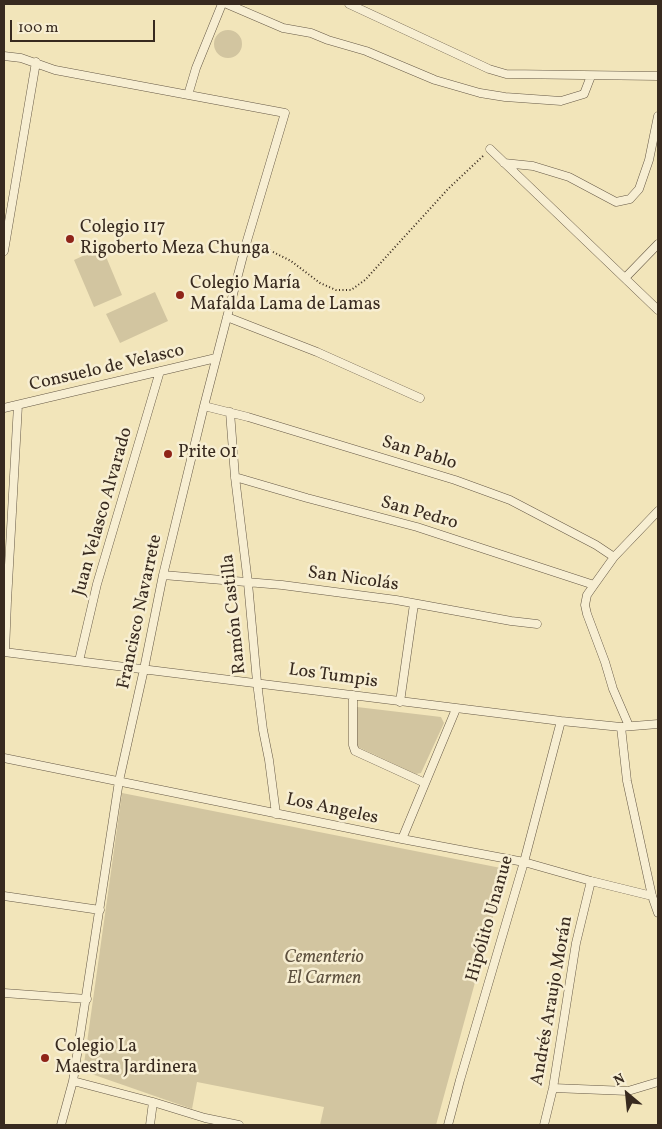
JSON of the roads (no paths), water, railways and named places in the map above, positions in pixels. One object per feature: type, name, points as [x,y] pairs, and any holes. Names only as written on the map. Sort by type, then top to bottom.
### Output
[{"type":"street","points":[[4,56],[36,62],[55,70],[188,95],[196,68],[222,4]]},
{"type":"street","points":[[227,4],[282,28],[311,33],[366,51],[434,80],[480,93],[505,97],[561,100],[584,94],[591,76]]},
{"type":"street","points":[[349,4],[489,69],[506,74],[658,76]]},
{"type":"street","points":[[4,251],[36,62]]},
{"type":"street","name":"Francisco Navarrete","points":[[61,1125],[73,1081],[87,999],[119,781],[163,575],[246,244],[285,113],[188,95]]},
{"type":"street","points":[[504,163],[533,166],[569,177],[616,202],[630,199],[639,189],[649,160],[658,116]]},
{"type":"street","points":[[490,149],[658,310]]},
{"type":"street","points":[[625,278],[658,244]]},
{"type":"street","points":[[227,317],[317,352],[420,398]]},
{"type":"street","name":"Consuelo de Velasco","points":[[4,408],[216,358]]},
{"type":"street","name":"Juan Velasco Alvarado","points":[[79,661],[97,584],[160,372]]},
{"type":"street","points":[[4,652],[18,405]]},
{"type":"street","name":"San Pablo","points":[[204,406],[230,412],[456,480],[510,500],[596,545],[614,557]]},
{"type":"street","name":"Ramón Castilla","points":[[230,412],[257,682],[263,730],[270,760],[276,814]]},
{"type":"street","name":"San Pedro","points":[[235,477],[417,527],[594,585]]},
{"type":"street","points":[[658,511],[614,557],[587,595],[585,605],[625,727],[627,781],[652,896],[658,913]]},
{"type":"street","name":"San Nicolás","points":[[163,575],[282,585],[414,604],[511,622],[537,624]]},
{"type":"street","points":[[400,702],[414,604]]},
{"type":"street","name":"Los Tumpis","points":[[4,652],[561,721],[625,727],[658,724]]},
{"type":"street","points":[[353,695],[353,746],[355,752],[425,783]]},
{"type":"street","points":[[402,839],[456,709]]},
{"type":"street","name":"Hipólito Unanue","points":[[448,1125],[524,862],[561,721]]},
{"type":"street","name":"Los Angeles","points":[[4,758],[276,814],[524,862],[591,882],[652,896]]},
{"type":"street","name":"Andrés Araujo Morán","points":[[544,1125],[553,1088],[576,942],[591,882]]},
{"type":"street","points":[[4,896],[100,910]]},
{"type":"street","points":[[4,993],[87,999]]},
{"type":"street","points":[[73,1081],[205,1118],[239,1125]]},
{"type":"street","points":[[553,1088],[628,1091],[658,1082]]},
{"type":"street","points":[[150,1125],[153,1102]]},
{"type":"place","name":"Colegio 117 Rigoberto Meza Chunga","points":[[70,239]]},
{"type":"place","name":"Colegio María Mafalda Lama de Lamas","points":[[180,295]]},
{"type":"place","name":"Prite 01","points":[[168,454]]},
{"type":"place","name":"Colegio La Maestra Jardinera","points":[[45,1058]]},
{"type":"park label","name":"Cementerio El Carmen","points":[[324,970]]}]
